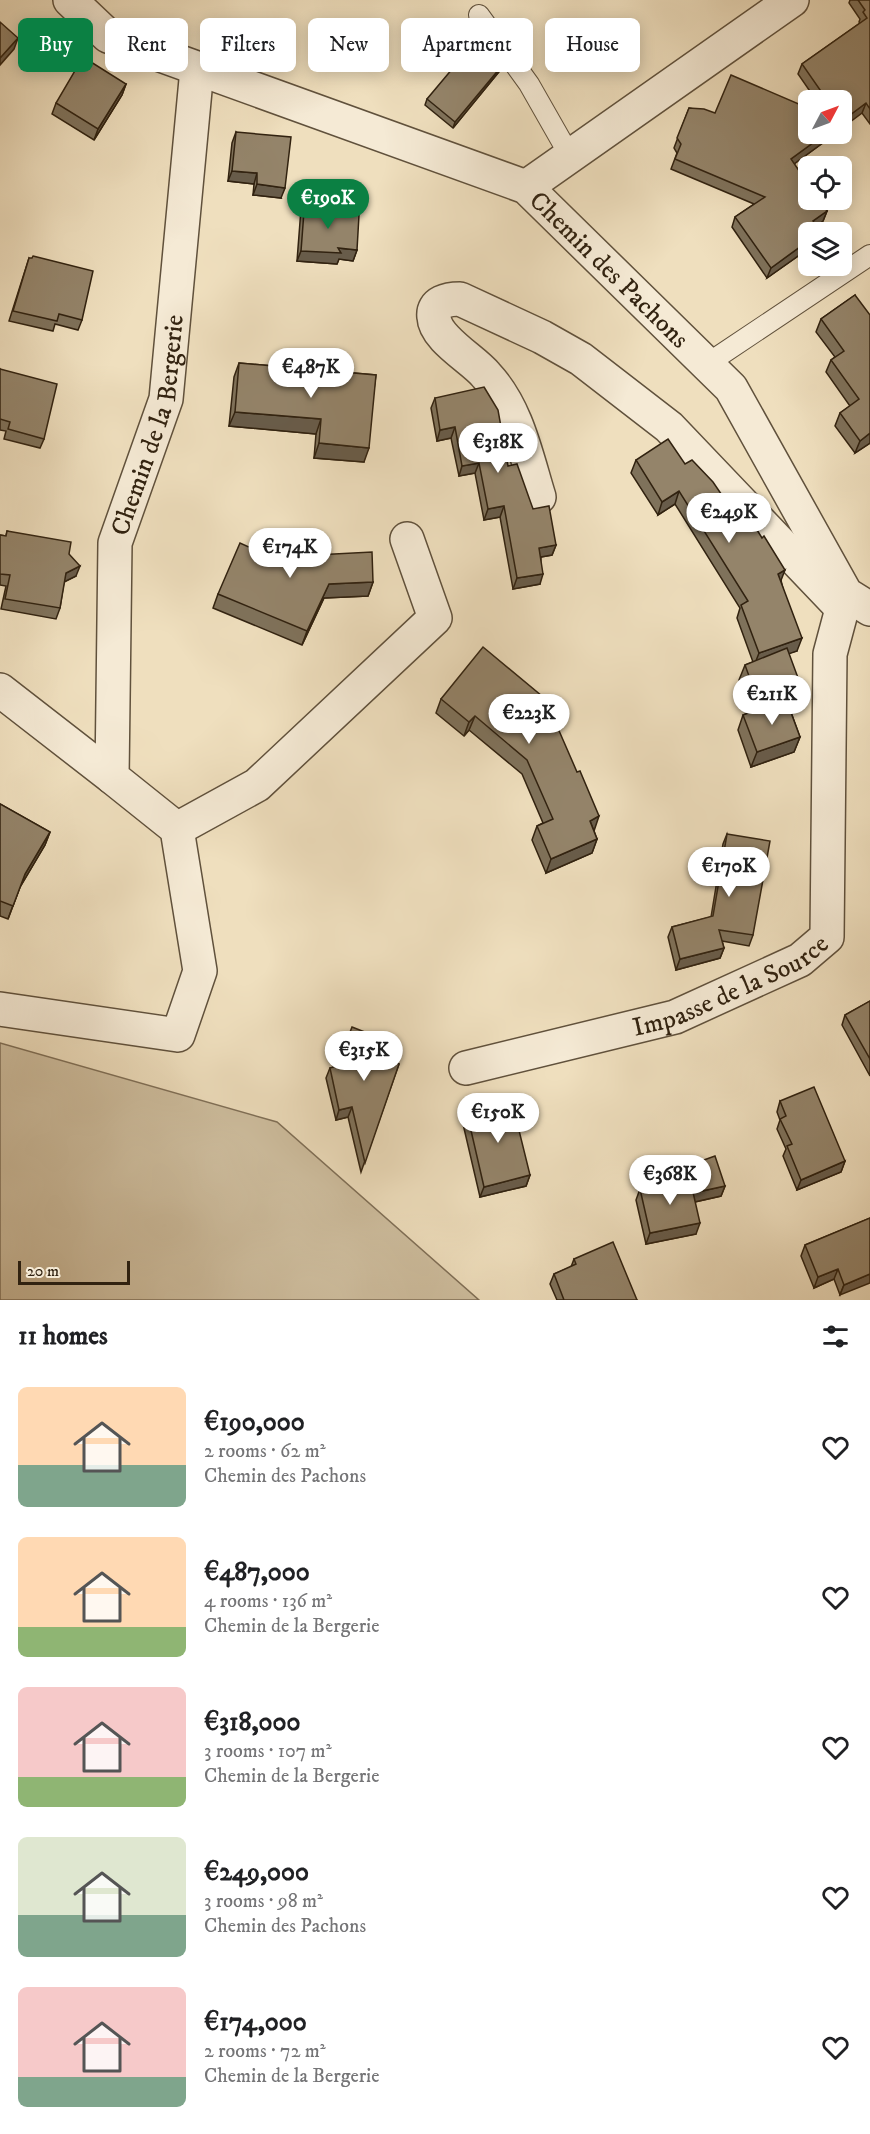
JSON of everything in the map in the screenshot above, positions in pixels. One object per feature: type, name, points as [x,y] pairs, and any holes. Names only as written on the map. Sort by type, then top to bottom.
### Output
[{"type":"street","name":"Chemin des Pachons","points":[[70,0],[108,36],[526,186],[731,388],[853,604]]},
{"type":"street","points":[[526,186],[792,0]]},
{"type":"street","name":"Chemin de la Bergerie","points":[[112,777],[115,543],[166,399],[196,69]]},
{"type":"street","points":[[539,497],[513,414],[487,375],[444,337],[435,324],[433,315],[437,306],[446,299],[460,299],[542,337],[581,359],[669,427],[853,604]]},
{"type":"street","points":[[177,830],[257,785],[435,618],[407,539]]},
{"type":"street","name":"Impasse de la Source","points":[[466,1068],[675,1017],[800,960],[827,938],[830,654],[853,604]]},
{"type":"street","points":[[0,690],[177,830],[200,971],[178,1035],[0,1009]]},
{"type":"lane","points":[[478,15],[529,84],[570,156]]},
{"type":"lane","points":[[707,364],[870,255]]},
{"type":"shaded area","points":[[0,1043],[277,1122],[479,1300],[0,1300]]},
{"type":"building","points":[[858,0],[870,0],[870,109],[866,103],[852,114],[852,90],[820,90],[802,64],[867,18],[863,12],[865,10]]},
{"type":"building","points":[[0,22],[18,38],[0,58]]},
{"type":"building","points":[[93,63],[126,84],[98,129],[56,103],[74,72],[93,72]]},
{"type":"building","points":[[450,72],[497,72],[455,122],[427,99]]},
{"type":"building","points":[[731,75],[798,104],[798,144],[811,144],[791,159],[798,169],[798,210],[827,211],[814,222],[798,222],[798,248],[771,268],[735,217],[765,197],[675,159],[681,144],[677,138],[689,108],[704,109],[715,113]]},
{"type":"building","points":[[236,132],[291,137],[285,188],[257,184],[257,173],[232,171]]},
{"type":"building","points":[[306,185],[320,213],[359,215],[357,250],[338,248],[341,253],[301,251]]},
{"type":"building","points":[[33,256],[93,271],[82,320],[59,314],[57,321],[13,311],[29,258]]},
{"type":"building","points":[[855,295],[870,315],[870,433],[860,441],[840,413],[859,399],[831,360],[844,351],[821,319]]},
{"type":"building","points":[[239,363],[376,375],[369,448],[319,443],[321,419],[235,412]]},
{"type":"building","points":[[0,369],[57,384],[44,439],[8,429],[10,422],[0,419]]},
{"type":"building","points":[[484,387],[498,410],[508,466],[517,464],[533,509],[549,506],[556,545],[539,548],[543,574],[517,578],[504,506],[488,509],[479,463],[462,466],[455,427],[440,430],[435,398]]},
{"type":"building","points":[[668,439],[685,464],[692,460],[713,482],[732,510],[737,507],[754,525],[762,538],[764,536],[785,570],[778,574],[802,638],[759,653],[741,605],[748,601],[679,491],[662,502],[636,460]]},
{"type":"building","points":[[7,531],[71,542],[69,554],[80,566],[66,573],[60,608],[5,599],[10,575],[0,574],[0,535],[6,536]]},
{"type":"building","points":[[270,535],[315,555],[372,552],[373,582],[329,584],[307,631],[218,594],[240,543],[262,553]]},
{"type":"building","points":[[483,647],[554,706],[550,710],[599,816],[590,821],[597,839],[551,859],[537,826],[553,819],[527,760],[475,716],[469,722],[441,699]]},
{"type":"building","points":[[787,648],[801,686],[758,701],[745,665]]},
{"type":"building","points":[[786,699],[800,737],[757,752],[743,715]]},
{"type":"building","points":[[0,804],[50,832],[25,874],[13,906],[0,901]]},
{"type":"building","points":[[727,834],[770,841],[753,935],[719,930],[724,948],[680,959],[672,927],[713,916]]},
{"type":"building","points":[[870,1001],[870,1059],[845,1015]]},
{"type":"building","points":[[352,1027],[390,1042],[384,1059],[399,1064],[365,1163],[352,1107],[339,1110],[330,1068],[337,1066]]},
{"type":"building","points":[[814,1087],[845,1161],[801,1180],[787,1146],[792,1144],[780,1119],[786,1116],[780,1101]]},
{"type":"building","points":[[512,1102],[530,1175],[484,1187],[467,1113]]},
{"type":"building","points":[[715,1156],[725,1186],[693,1193],[687,1166]]},
{"type":"building","points":[[690,1179],[700,1223],[650,1233],[640,1189]]},
{"type":"building","points":[[870,1218],[870,1274],[844,1285],[838,1269],[818,1277],[805,1245]]},
{"type":"building","points":[[613,1242],[637,1300],[564,1300],[554,1274],[576,1264],[574,1259]]}]
